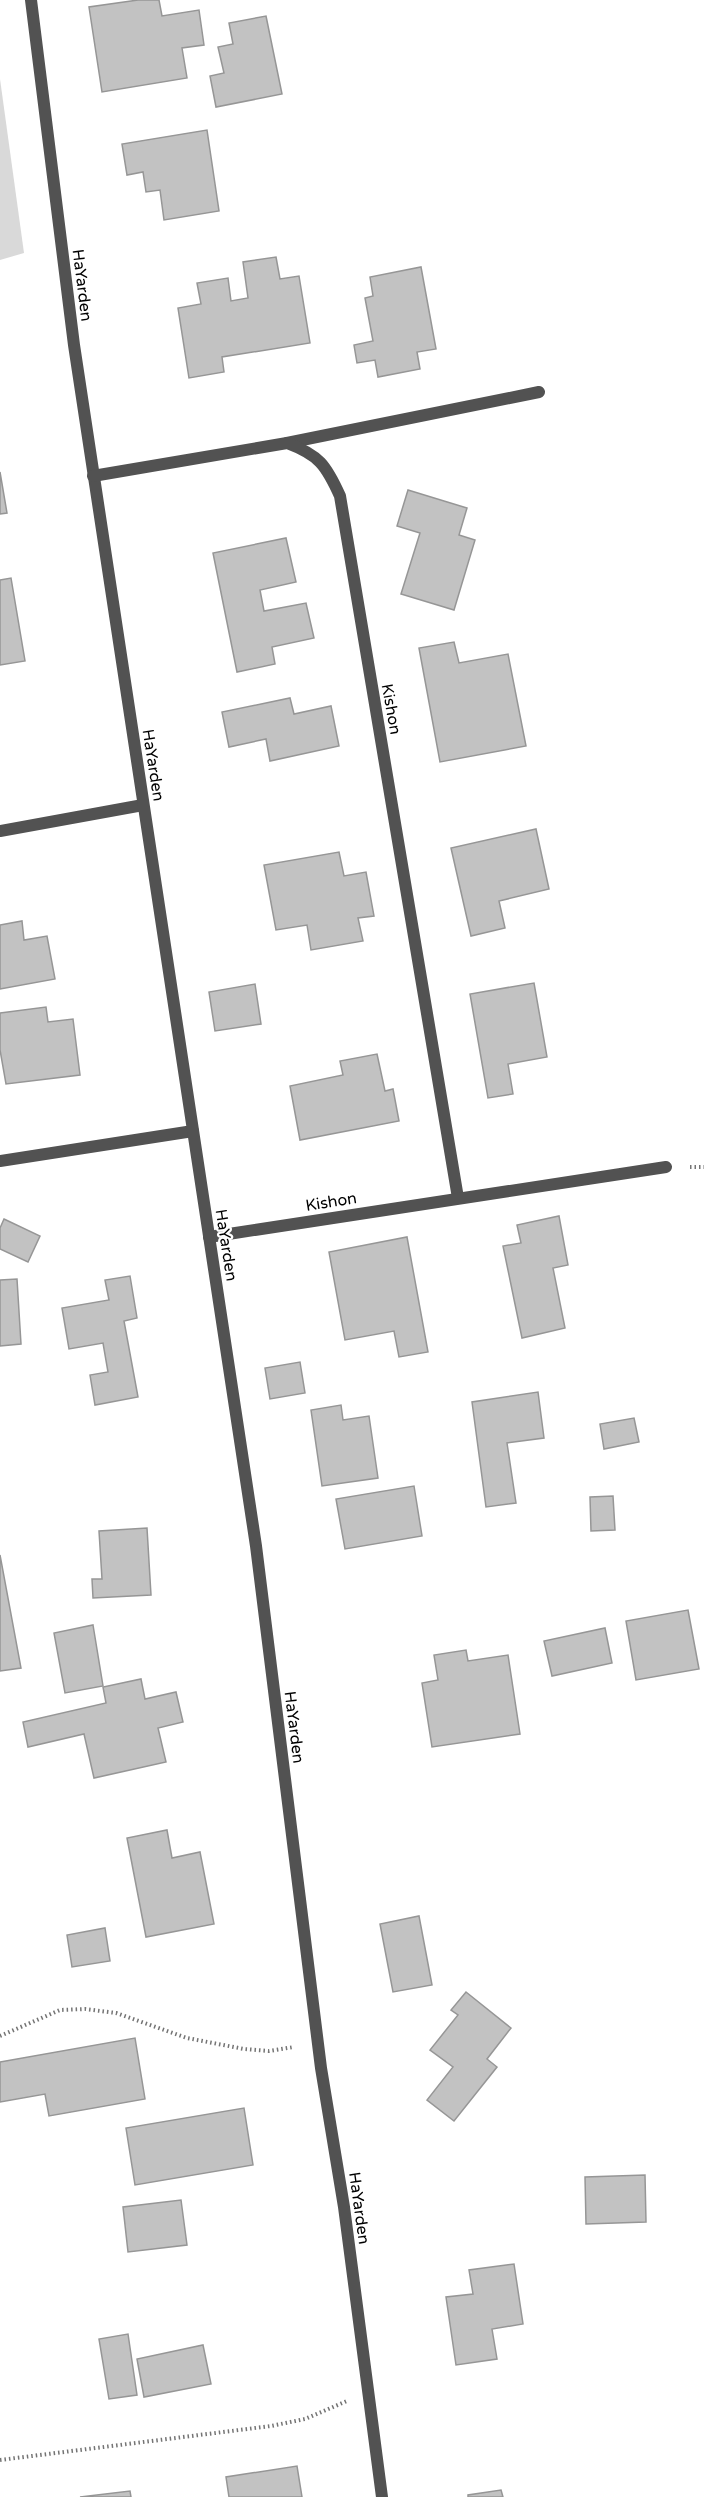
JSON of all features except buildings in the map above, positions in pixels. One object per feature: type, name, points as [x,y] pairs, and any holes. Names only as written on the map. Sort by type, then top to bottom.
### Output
[{"type":"street","name":"HaYarden","points":[[31,0],[93,476],[256,1546],[319,2045],[344,2207],[382,2497]]},
{"type":"street","points":[[93,476],[287,443],[539,392]]},
{"type":"street","name":"Kishon","points":[[287,443],[308,451],[327,467],[340,496],[458,1198]]},
{"type":"street","points":[[0,831],[143,805]]},
{"type":"street","points":[[0,1161],[193,1131]]},
{"type":"street","name":"Kishon","points":[[209,1237],[666,1167]]},
{"type":"path","points":[[0,2036],[60,2010],[86,2009],[116,2013],[187,2038],[244,2049],[269,2051],[319,2045]]},
{"type":"path","points":[[0,2460],[272,2426],[305,2419],[368,2392]]},
{"type":"shaded area","points":[[0,79],[24,253],[0,260]]}]
